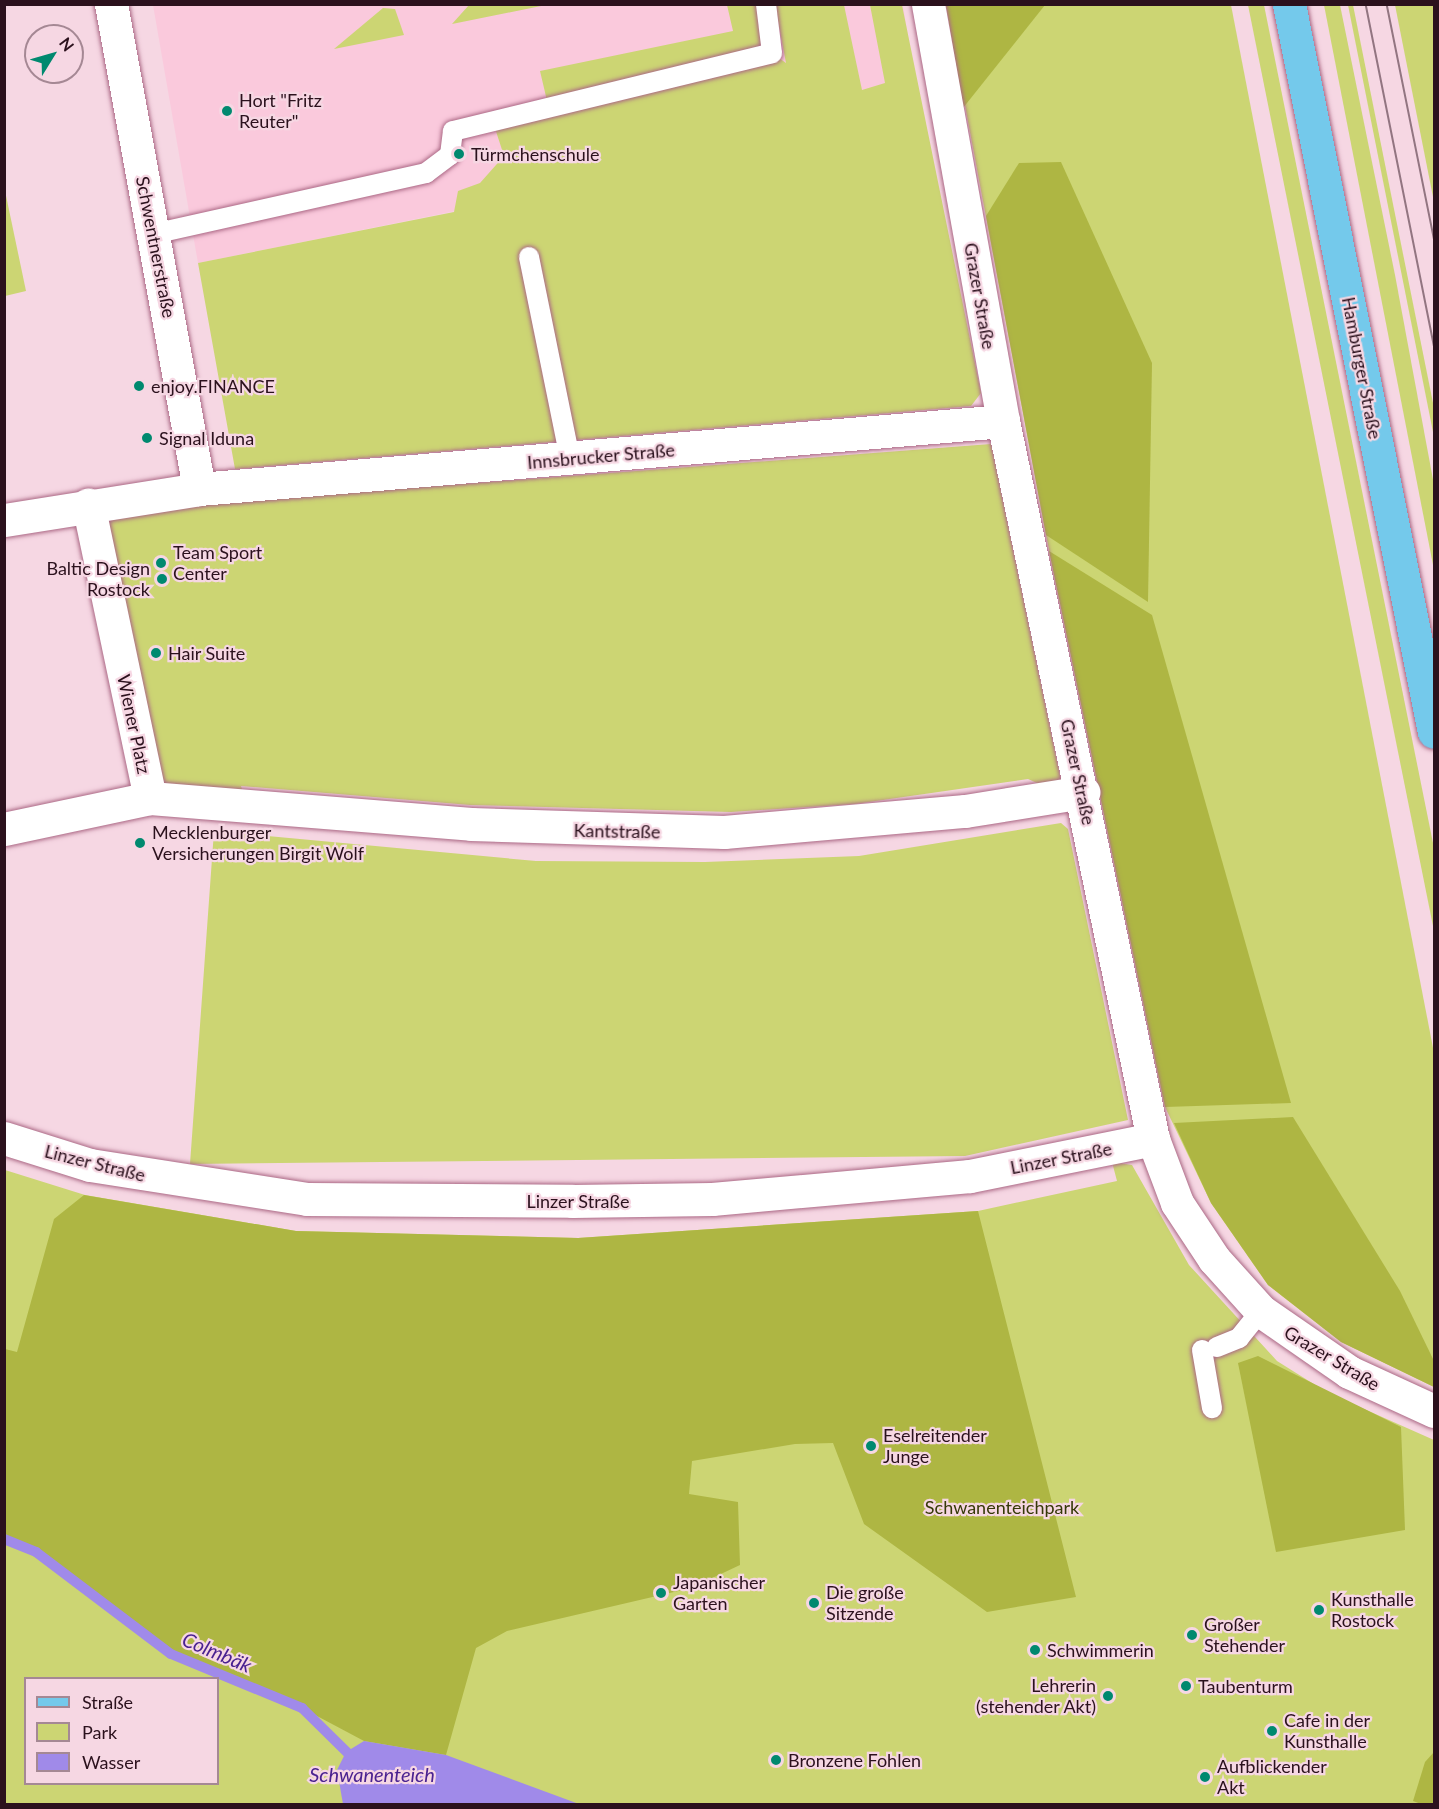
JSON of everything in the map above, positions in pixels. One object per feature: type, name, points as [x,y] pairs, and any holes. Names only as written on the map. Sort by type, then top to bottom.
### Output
[{"type":"main road","name":"Hamburger Straße","points":[[1289,4],[1434,732]]},
{"type":"street","name":"Schwentnerstraße","points":[[111,4],[199,489]]},
{"type":"street","name":"Grazer Straße","points":[[928,4],[1004,421],[1083,792],[1153,1140],[1177,1203],[1214,1259],[1261,1311],[1349,1372],[1434,1411]]},
{"type":"street","name":"Innsbrucker Straße","points":[[199,489],[1004,421]]},
{"type":"street","points":[[4,520],[88,504],[199,489]]},
{"type":"street","name":"Wiener Platz","points":[[4,829],[150,798],[88,504]]},
{"type":"street","name":"Kantstraße","points":[[150,798],[471,824],[724,832],[973,810],[1083,792]]},
{"type":"street","name":"Linzer Straße","points":[[4,1138],[90,1165],[307,1199],[572,1202],[712,1199],[970,1176],[1153,1140]]},
{"type":"lane","points":[[153,234],[426,172],[450,155],[453,131],[772,53],[766,4]]},
{"type":"lane","points":[[529,257],[570,459]]},
{"type":"lane","points":[[1212,1408],[1210,1349],[1239,1338],[1261,1311]]},
{"type":"shaded area","name":"Türmchenschule","points":[[153,5],[903,5],[921,117],[198,263]]},
{"type":"green space","points":[[469,4],[546,5],[452,24]]},
{"type":"green space","points":[[727,5],[756,5],[772,53],[786,63],[775,5],[844,5],[862,90],[885,83],[870,5],[902,5],[981,393],[971,406],[235,469],[198,263],[454,212],[458,191],[480,183],[504,156],[492,119],[548,105],[540,71],[733,31]]},
{"type":"green space","points":[[946,5],[1231,5],[1434,1053],[1434,1387],[1341,1342],[1268,1285],[1211,1203],[1165,1107],[1046,535]]},
{"type":"green space","points":[[946,5],[1045,5],[963,108]]},
{"type":"green space","points":[[1248,5],[1264,5],[1434,848],[1434,931]]},
{"type":"green space","points":[[1324,5],[1340,5],[1395,275],[1434,485],[1434,570]]},
{"type":"green space","points":[[1348,5],[1353,5],[1434,408],[1434,437]]},
{"type":"green space","points":[[1395,5],[1434,5],[1434,202]]},
{"type":"green space","points":[[383,8],[395,9],[404,35],[334,49]]},
{"type":"green space","points":[[1061,162],[1152,363],[1148,602],[1046,535],[986,216],[1019,163]]},
{"type":"green space","points":[[4,186],[26,291],[5,296],[4,296]]},
{"type":"green space","points":[[991,444],[1064,795],[1028,779],[855,804],[731,812],[470,805],[241,786],[246,802],[150,798],[91,519],[189,505]]},
{"type":"green space","points":[[1049,551],[1152,615],[1291,1103],[1165,1107]]},
{"type":"green space","points":[[1061,823],[1068,829],[1128,1120],[965,1156],[190,1164],[214,831],[536,861],[705,862],[859,856]]},
{"type":"green space","points":[[1293,1117],[1400,1291],[1434,1361],[1434,1387],[1341,1342],[1268,1285],[1211,1203],[1174,1123]]},
{"type":"green space","name":"Schwanenteichpark","points":[[1112,1162],[1132,1165],[1189,1265],[1277,1361],[1328,1393],[1434,1440],[1434,1804],[5,1804],[5,1170],[85,1195],[296,1231],[578,1238],[978,1211],[1117,1181]]},
{"type":"green space","points":[[84,1195],[296,1231],[578,1238],[978,1211],[1076,1597],[987,1612],[864,1524],[833,1443],[795,1444],[692,1461],[689,1494],[738,1502],[740,1565],[691,1588],[507,1631],[476,1648],[446,1755],[364,1741],[302,1708],[171,1654],[36,1552],[5,1539],[5,1349],[17,1352],[54,1219]]},
{"type":"green space","points":[[1258,1356],[1401,1427],[1405,1530],[1276,1552],[1238,1363]]},
{"type":"green space","points":[[1434,1752],[1434,1804],[1421,1804],[1413,1801],[1425,1762]]},
{"type":"water","name":"Schwanenteich","points":[[364,1741],[446,1755],[579,1804],[343,1804],[337,1770],[346,1752]]},
{"type":"waterway","name":"Colmbäk","points":[[4,1539],[36,1552],[171,1654],[302,1708],[355,1760]]},
{"type":"tram line","points":[[1366,4],[1434,345]]},
{"type":"tram line","points":[[1387,4],[1434,238]]},
{"type":"place","name":"Hort \"Fritz Reuter\"","points":[[227,111]]},
{"type":"place","name":"Türmchenschule","points":[[459,154]]},
{"type":"place","name":"enjoy.FINANCE","points":[[139,386]]},
{"type":"place","name":"Signal Iduna","points":[[147,438]]},
{"type":"place","name":"Team Sport Center","points":[[161,563]]},
{"type":"place","name":"Baltic Design Rostock","points":[[162,579]]},
{"type":"place","name":"Hair Suite","points":[[156,653]]},
{"type":"place","name":"Mecklenburger Versicherungen Birgit Wolf","points":[[140,843]]},
{"type":"place","name":"Eselreitender Junge","points":[[871,1446]]},
{"type":"place","name":"Japanischer Garten","points":[[661,1593]]},
{"type":"place","name":"Die große Sitzende","points":[[814,1603]]},
{"type":"place","name":"Kunsthalle Rostock","points":[[1319,1610]]},
{"type":"place","name":"Großer Stehender","points":[[1192,1635]]},
{"type":"place","name":"Schwimmerin","points":[[1035,1650]]},
{"type":"place","name":"Taubenturm","points":[[1186,1686]]},
{"type":"place","name":"Lehrerin (stehender Akt)","points":[[1108,1696]]},
{"type":"place","name":"Cafe in der Kunsthalle","points":[[1272,1731]]},
{"type":"place","name":"Bronzene Fohlen","points":[[776,1760]]},
{"type":"place","name":"Aufblickender Akt","points":[[1205,1777]]}]
